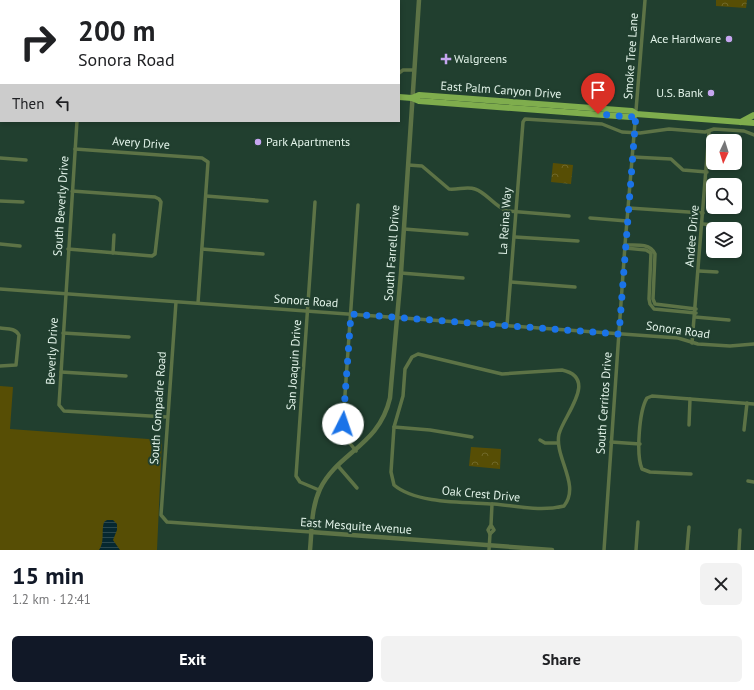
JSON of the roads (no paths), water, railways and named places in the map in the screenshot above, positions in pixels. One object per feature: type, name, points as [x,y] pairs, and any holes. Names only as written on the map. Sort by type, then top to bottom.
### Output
[{"type":"main road","name":"East Palm Canyon Drive","points":[[400,97],[412,98],[419,95],[632,111],[636,114],[754,122]]},
{"type":"main road","points":[[741,122],[754,115]]},
{"type":"street","name":"South Farrell Drive","points":[[310,550],[314,506],[319,490],[338,466],[356,451],[378,427],[388,406],[392,388],[419,0]]},
{"type":"street","name":"Smoke Tree Lane","points":[[636,114],[645,0]]},
{"type":"street","points":[[400,72],[407,69],[414,70]]},
{"type":"street","name":"South Cerritos Drive","points":[[604,550],[625,247],[636,114]]},
{"type":"street","name":"La Reina Way","points":[[507,325],[523,122],[525,119],[602,124],[622,132],[635,133]]},
{"type":"street","name":"South Beverly Drive","points":[[65,293],[77,122]]},
{"type":"street","points":[[635,133],[650,133],[669,129],[709,132],[714,129],[744,131],[754,135]]},
{"type":"street","name":"Andee Drive","points":[[692,343],[696,313],[709,132]]},
{"type":"street","name":"Avery Drive","points":[[75,149],[202,158],[206,160],[208,166],[206,196]]},
{"type":"street","points":[[633,157],[671,159],[683,170],[707,172]]},
{"type":"street","points":[[0,158],[26,160]]},
{"type":"street","points":[[408,165],[422,166],[449,188],[455,190],[472,188],[478,190],[500,208],[569,216]]},
{"type":"street","points":[[68,249],[152,256],[155,254],[161,202],[159,199],[154,197],[72,191]]},
{"type":"street","points":[[198,303],[206,196],[267,201]]},
{"type":"street","points":[[0,200],[23,202]]},
{"type":"street","name":"San Joaquin Drive","points":[[315,202],[296,476],[300,482],[319,490]]},
{"type":"street","points":[[356,451],[345,437],[343,430],[358,205]]},
{"type":"street","points":[[629,208],[703,213]]},
{"type":"street","points":[[590,218],[627,221]]},
{"type":"street","points":[[404,229],[467,234]]},
{"type":"street","points":[[113,253],[114,235]]},
{"type":"street","points":[[515,238],[578,241]]},
{"type":"street","points":[[0,244],[20,246]]},
{"type":"street","points":[[625,247],[647,246],[653,249],[655,254],[653,299],[655,304],[730,320]]},
{"type":"street","points":[[202,249],[263,254]]},
{"type":"street","points":[[699,271],[717,272]]},
{"type":"street","points":[[401,273],[463,278]]},
{"type":"street","points":[[511,282],[575,286]]},
{"type":"street","name":"Sonora Road","points":[[0,289],[678,338],[692,343],[730,346],[754,344]]},
{"type":"street","name":"Beverly Drive","points":[[65,293],[59,405],[61,409],[64,411],[167,418]]},
{"type":"street","name":"South Compadre Road","points":[[161,515],[176,302]]},
{"type":"street","points":[[0,328],[17,331],[19,335],[16,365],[0,366]]},
{"type":"street","points":[[63,333],[129,338]]},
{"type":"street","points":[[472,437],[430,430],[394,427],[403,396],[405,369],[412,357],[418,354],[424,355],[502,374],[562,370],[570,372],[578,381],[579,392],[560,433],[558,443],[545,443],[540,440]]},
{"type":"street","points":[[61,372],[126,376]]},
{"type":"street","points":[[691,474],[645,471],[640,462],[640,444],[642,407],[647,398],[652,396],[754,404]]},
{"type":"street","points":[[689,425],[690,399]]},
{"type":"street","points":[[744,430],[747,403]]},
{"type":"street","name":"Oak Crest Drive","points":[[394,427],[391,472],[394,485],[406,492],[444,502],[492,504],[535,509],[564,506],[568,501],[570,493],[558,443]]},
{"type":"street","points":[[611,442],[640,444]]},
{"type":"street","points":[[338,466],[357,488]]},
{"type":"street","points":[[748,481],[754,482]]},
{"type":"street","points":[[489,548],[490,534],[488,530],[491,525],[492,504]]},
{"type":"street","name":"East Mesquite Avenue","points":[[161,515],[167,522],[311,532],[489,548],[552,550]]},
{"type":"street","points":[[636,550],[638,522]]},
{"type":"street","points":[[687,550],[689,527]]},
{"type":"street","points":[[739,550],[740,530]]},
{"type":"water","points":[[107,520],[113,520],[117,524],[117,530],[113,540],[120,550],[99,550],[102,544],[104,522]]},
{"type":"place","name":"Ace Hardware","points":[[729,39]]},
{"type":"place","name":"Walgreens","points":[[446,59]]},
{"type":"place","name":"U.S. Bank","points":[[711,93]]},
{"type":"place","name":"Park Apartments","points":[[258,142]]}]
